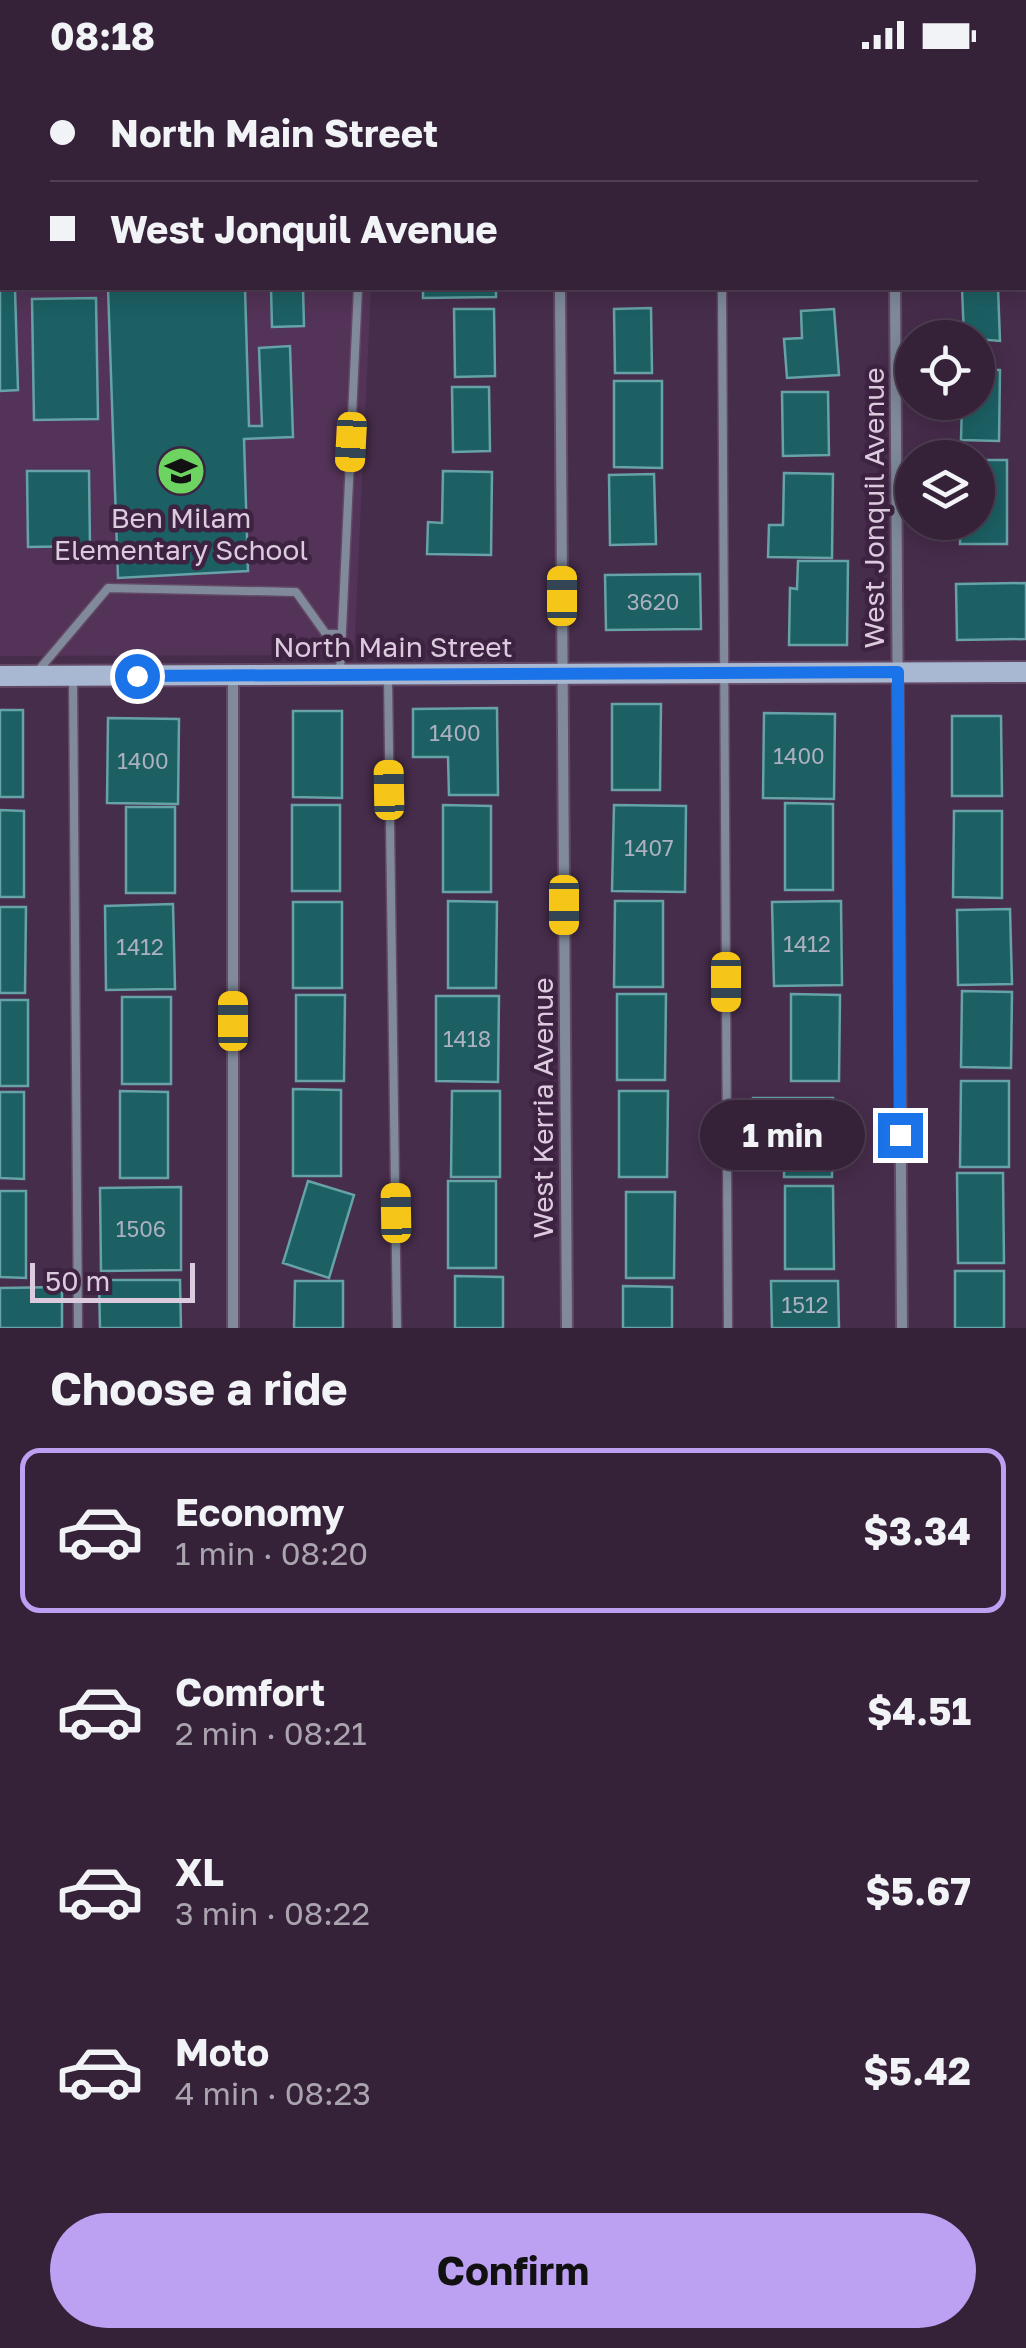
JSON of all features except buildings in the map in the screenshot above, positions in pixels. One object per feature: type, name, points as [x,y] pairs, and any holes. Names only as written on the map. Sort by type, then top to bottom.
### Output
[{"type":"street","name":"West Kerria Avenue","points":[[560,290],[567,1328]]},
{"type":"street","name":"West Jonquil Avenue","points":[[894,290],[902,1328]]},
{"type":"street","name":"North Main Street","points":[[0,676],[1026,672]]},
{"type":"street","points":[[233,1328],[234,676]]},
{"type":"lane","points":[[340,675],[358,290]]},
{"type":"lane","points":[[722,290],[728,1328]]},
{"type":"lane","points":[[34,676],[108,588],[296,592],[326,634],[342,634]]},
{"type":"lane","points":[[388,675],[397,1328]]},
{"type":"lane","points":[[72,676],[78,1328]]},
{"type":"shaded area","name":"Ben Milam Elementary School","points":[[0,290],[371,290],[354,655],[0,656]]},
{"type":"place","name":"Ben Milam Elementary School","points":[[181,471]]},
{"type":"route","points":[[137,676],[898,672],[900,1135]]}]
